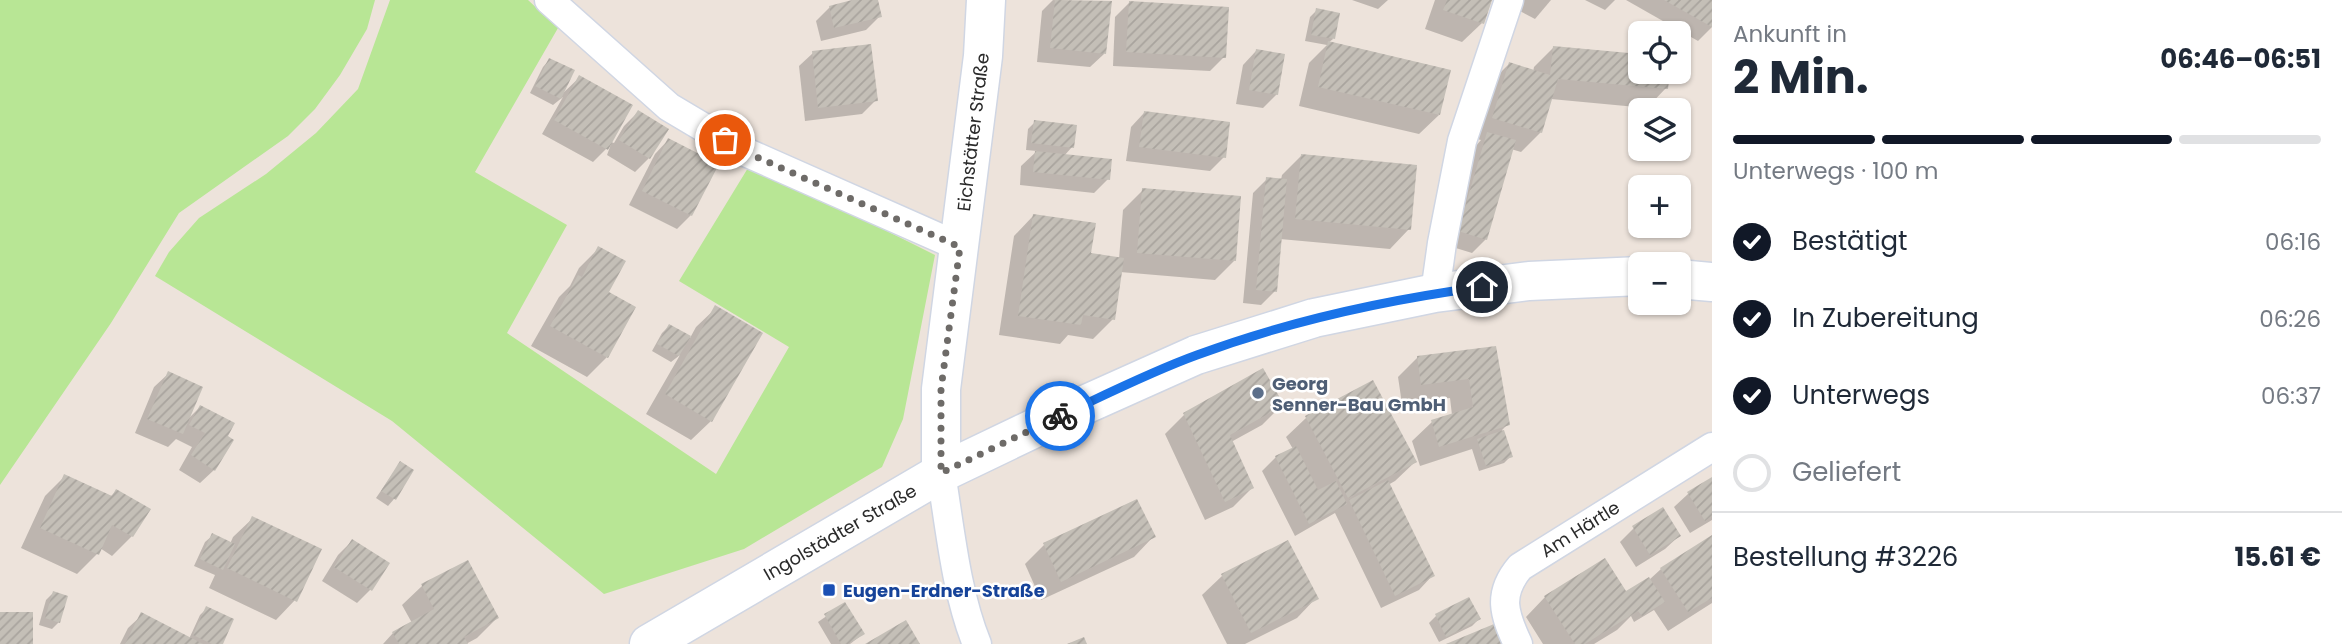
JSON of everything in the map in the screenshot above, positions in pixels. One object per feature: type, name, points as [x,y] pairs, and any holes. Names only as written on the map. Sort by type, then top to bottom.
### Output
[{"type":"main road","name":"Eichstätter Straße","points":[[941,473],[941,389],[983,56],[986,0]]},
{"type":"main road","name":"Ingolstädter Straße","points":[[649,644],[941,473],[1196,355],[1314,318],[1435,293],[1529,281],[1628,277]]},
{"type":"main road","points":[[1691,280],[1712,282]]},
{"type":"street","points":[[549,0],[669,107],[743,151],[960,247]]},
{"type":"street","points":[[1435,293],[1462,141],[1509,0]]},
{"type":"street","name":"Am Härtle","points":[[1518,644],[1506,619],[1506,594],[1507,587],[1520,567],[1712,447]]},
{"type":"street","points":[[941,473],[970,627],[977,644]]},
{"type":"green space","points":[[0,0],[375,0],[367,29],[340,75],[315,109],[288,136],[179,213],[111,323],[0,485]]},
{"type":"green space","points":[[390,0],[528,0],[558,28],[475,172],[567,225],[507,333],[716,474],[789,347],[679,281],[751,163],[935,255],[903,419],[882,467],[744,549],[604,594],[392,421],[155,276],[169,252],[199,218],[266,174],[316,133],[358,89]]},
{"type":"building","points":[[852,0],[878,0],[882,17],[834,28],[829,6]]},
{"type":"building","points":[[1055,0],[1112,1],[1106,54],[1050,48]]},
{"type":"building","points":[[1447,0],[1492,0],[1484,24],[1443,10]]},
{"type":"building","points":[[1664,0],[1712,0],[1712,27]]},
{"type":"building","points":[[1129,1],[1229,7],[1226,58],[1126,52]]},
{"type":"building","points":[[1316,8],[1340,13],[1335,39],[1311,35]]},
{"type":"building","points":[[1328,41],[1451,70],[1440,115],[1318,87]]},
{"type":"building","points":[[871,44],[878,101],[818,108],[812,51]]},
{"type":"building","points":[[1553,46],[1628,53],[1628,84],[1669,84],[1668,89],[1558,79],[1542,133],[1492,118],[1509,62],[1550,75]]},
{"type":"building","points":[[1256,49],[1285,54],[1278,95],[1249,90]]},
{"type":"building","points":[[549,58],[575,70],[561,99],[535,86]]},
{"type":"building","points":[[579,75],[633,105],[608,150],[554,120]]},
{"type":"building","points":[[638,110],[669,129],[650,159],[619,140]]},
{"type":"building","points":[[1144,111],[1230,122],[1226,158],[1139,147]]},
{"type":"building","points":[[1034,120],[1077,125],[1074,148],[1031,143]]},
{"type":"building","points":[[1487,132],[1516,140],[1487,240],[1458,231]]},
{"type":"building","points":[[668,138],[719,164],[692,216],[642,191]]},
{"type":"building","points":[[1035,151],[1112,159],[1110,180],[1033,172]]},
{"type":"building","points":[[1301,154],[1417,165],[1411,230],[1295,219]]},
{"type":"building","points":[[1266,177],[1287,179],[1277,292],[1256,290]]},
{"type":"building","points":[[1142,188],[1241,196],[1236,261],[1137,253]]},
{"type":"building","points":[[1033,214],[1096,223],[1091,253],[1124,258],[1115,320],[1083,315],[1081,325],[1018,316]]},
{"type":"building","points":[[598,246],[626,261],[609,292],[636,307],[608,358],[550,326],[578,275],[582,277]]},
{"type":"building","points":[[715,305],[763,333],[712,422],[665,394]]},
{"type":"building","points":[[669,324],[691,336],[679,356],[657,344]]},
{"type":"building","points":[[1496,346],[1510,425],[1439,447],[1431,420],[1473,407],[1469,379],[1421,385],[1417,356]]},
{"type":"building","points":[[1263,368],[1284,405],[1230,435],[1254,488],[1225,502],[1183,413]]},
{"type":"building","points":[[168,371],[203,387],[183,434],[147,419]]},
{"type":"building","points":[[1373,380],[1417,462],[1348,498],[1305,416]]},
{"type":"building","points":[[200,405],[235,423],[228,436],[234,440],[215,471],[191,455],[205,433],[189,425]]},
{"type":"building","points":[[1504,430],[1513,457],[1486,466],[1477,439]]},
{"type":"building","points":[[1296,446],[1318,490],[1336,481],[1347,504],[1309,524],[1275,456]]},
{"type":"building","points":[[400,461],[414,470],[396,500],[381,491]]},
{"type":"building","points":[[64,474],[112,496],[116,489],[151,509],[133,537],[112,525],[99,555],[40,528]]},
{"type":"building","points":[[1712,477],[1712,516],[1705,521],[1687,492]]},
{"type":"building","points":[[1388,480],[1435,576],[1395,596],[1349,500]]},
{"type":"building","points":[[1137,499],[1156,537],[1061,582],[1043,543]]},
{"type":"building","points":[[1663,507],[1681,536],[1650,555],[1632,526]]},
{"type":"building","points":[[252,516],[322,549],[297,602],[227,568]]},
{"type":"building","points":[[212,533],[235,544],[223,570],[200,559]]},
{"type":"building","points":[[1712,535],[1712,598],[1688,612],[1660,568]]},
{"type":"building","points":[[352,539],[390,563],[372,591],[334,567]]},
{"type":"building","points":[[1288,540],[1319,599],[1251,633],[1221,574]]},
{"type":"building","points":[[1605,558],[1626,591],[1649,577],[1665,602],[1642,616],[1638,611],[1585,644],[1575,644],[1544,596]]},
{"type":"building","points":[[468,560],[499,618],[464,637],[468,644],[399,644],[392,632],[434,609],[421,584]]},
{"type":"building","points":[[53,591],[68,596],[60,623],[45,618]]},
{"type":"building","points":[[1469,597],[1481,619],[1446,637],[1435,614]]},
{"type":"building","points":[[845,602],[865,634],[848,644],[841,644],[824,614]]},
{"type":"building","points":[[206,606],[234,619],[223,644],[212,644],[193,635]]},
{"type":"building","points":[[0,612],[33,612],[33,644],[0,644]]},
{"type":"building","points":[[141,612],[203,644],[125,644]]},
{"type":"building","points":[[906,620],[920,644],[865,644]]},
{"type":"building","points":[[1494,624],[1502,644],[1446,644]]},
{"type":"building","points":[[1084,637],[1087,644],[1067,644]]},
{"type":"way so far","points":[[725,140],[743,151],[960,247],[941,389],[941,473],[1060,416]]},
{"type":"place","name":"Georg Senner-Bau GmbH","points":[[1258,393]]},
{"type":"place","name":"Eugen-Erdner-Straße","points":[[829,590]]},
{"type":"route","points":[[1060,416],[1196,355],[1291,325],[1435,293],[1482,287]]}]
